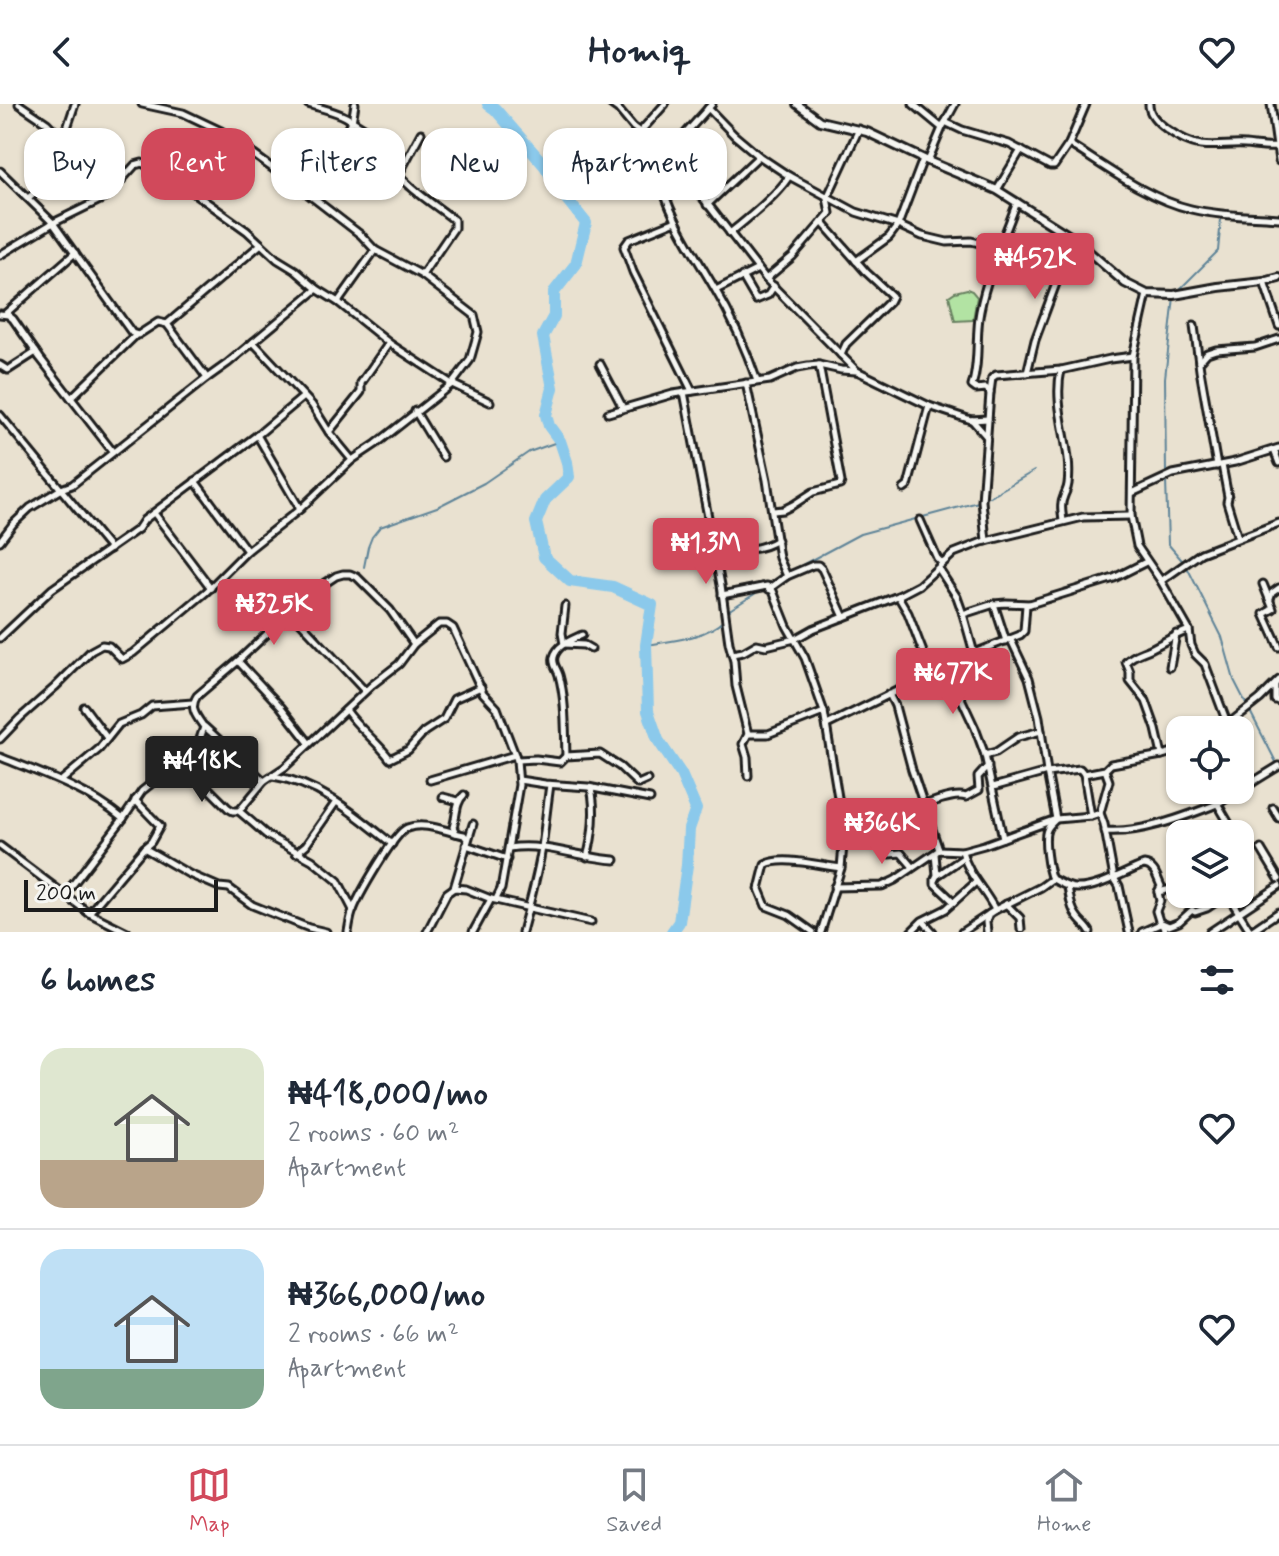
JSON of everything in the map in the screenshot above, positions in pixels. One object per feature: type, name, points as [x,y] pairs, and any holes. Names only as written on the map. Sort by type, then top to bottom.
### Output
[{"type":"street","points":[[19,104],[52,128]]},
{"type":"street","points":[[67,128],[75,104]]},
{"type":"street","points":[[142,104],[183,113],[221,131],[271,166]]},
{"type":"street","points":[[308,104],[346,117],[362,128]]},
{"type":"street","points":[[348,128],[355,104]]},
{"type":"street","points":[[611,104],[634,128]]},
{"type":"street","points":[[644,128],[665,104]]},
{"type":"street","points":[[797,104],[820,121],[859,129],[997,190],[1073,238],[1125,283],[1147,294],[1174,295],[1279,278]]},
{"type":"street","points":[[913,104],[944,125],[1009,144],[1050,166],[1054,166],[1069,144],[1086,104]]},
{"type":"street","points":[[856,261],[889,237],[898,225],[925,160],[955,104]]},
{"type":"street","points":[[1149,104],[1155,121],[1201,145],[1277,147]]},
{"type":"street","points":[[1271,104],[1279,161]]},
{"type":"street","points":[[690,128],[710,106],[734,135],[759,156],[827,198],[922,236],[947,242],[971,241],[1000,248]]},
{"type":"street","points":[[766,279],[793,256],[830,213],[827,198],[859,129]]},
{"type":"street","points":[[405,160],[421,133]]},
{"type":"street","points":[[1069,144],[1159,198],[1189,209],[1279,218]]},
{"type":"street","points":[[997,190],[1021,150]]},
{"type":"street","points":[[707,205],[759,156]]},
{"type":"street","points":[[125,176],[135,165],[142,163],[187,188],[247,231],[277,259],[389,343],[452,384],[490,402]]},
{"type":"street","points":[[0,171],[24,194]]},
{"type":"street","points":[[730,233],[756,212],[786,183],[789,176]]},
{"type":"street","points":[[405,183],[455,223],[422,275]]},
{"type":"street","points":[[30,200],[53,223],[136,335]]},
{"type":"street","points":[[0,255],[53,223],[100,200]]},
{"type":"street","points":[[0,739],[91,651],[102,645],[109,646],[122,659],[133,653],[211,588],[247,551],[300,509],[352,460],[452,384],[470,360],[478,332],[474,315],[422,275],[375,250],[361,235],[316,200]]},
{"type":"street","points":[[666,200],[745,344],[757,381]]},
{"type":"street","points":[[703,200],[766,279],[857,371],[929,406],[971,420],[988,419]]},
{"type":"street","points":[[990,393],[986,388],[976,389],[972,386],[980,308],[1017,201]]},
{"type":"street","points":[[676,221],[629,240],[624,247],[633,272],[692,391]]},
{"type":"street","points":[[822,222],[892,296],[846,344],[841,355]]},
{"type":"street","points":[[1027,373],[1035,340],[1073,238]]},
{"type":"street","points":[[167,324],[261,244]]},
{"type":"street","points":[[338,302],[375,250]]},
{"type":"street","points":[[75,253],[3,314],[13,319],[113,452]]},
{"type":"street","points":[[716,290],[758,269]]},
{"type":"street","points":[[742,276],[756,300],[768,295],[774,286]]},
{"type":"street","points":[[1264,282],[1279,326]]},
{"type":"street","points":[[0,541],[20,517],[72,485],[317,289]]},
{"type":"street","points":[[1147,294],[1133,356],[1131,516],[1137,546],[1189,630],[1191,645],[1205,664],[1223,716]]},
{"type":"street","points":[[71,398],[136,335],[158,322],[167,324],[207,378]]},
{"type":"street","points":[[1194,326],[1219,466],[1238,538]]},
{"type":"street","points":[[1199,362],[1207,353],[1216,350],[1255,347],[1279,339]]},
{"type":"street","points":[[253,342],[312,405],[352,460]]},
{"type":"street","points":[[329,432],[361,392],[361,383],[389,343]]},
{"type":"street","points":[[832,348],[846,344]]},
{"type":"street","points":[[0,365],[8,370],[36,352]]},
{"type":"street","points":[[986,541],[983,500],[992,378],[996,375],[1061,370],[1133,356]]},
{"type":"street","points":[[841,370],[846,361]]},
{"type":"street","points":[[600,364],[623,408]]},
{"type":"street","points":[[772,512],[783,510],[813,492],[840,485],[841,482],[819,365]]},
{"type":"street","points":[[608,413],[684,392],[770,380],[797,368],[819,365],[857,371]]},
{"type":"street","points":[[1061,370],[1060,416],[1068,466],[1068,484],[1061,509],[1063,521]]},
{"type":"street","points":[[746,383],[779,558],[787,576]]},
{"type":"street","points":[[684,392],[736,686],[748,734],[743,744],[748,776]]},
{"type":"street","points":[[0,638],[52,589],[138,529],[144,520],[303,397]]},
{"type":"street","points":[[904,489],[908,486],[929,406]]},
{"type":"street","points":[[415,411],[443,457]]},
{"type":"street","points":[[0,415],[110,549]]},
{"type":"street","points":[[971,420],[988,438]]},
{"type":"street","points":[[257,435],[300,509]]},
{"type":"street","points":[[1131,494],[1177,474],[1219,466],[1277,449],[1279,463]]},
{"type":"street","points":[[195,481],[247,551]]},
{"type":"street","points":[[154,513],[211,588]]},
{"type":"street","points":[[732,654],[757,644],[766,646],[795,639],[898,596],[919,585],[954,553],[986,541],[1083,517],[1131,516]]},
{"type":"street","points":[[920,520],[957,597],[974,653]]},
{"type":"street","points":[[1161,581],[1201,553],[1279,523]]},
{"type":"street","points":[[713,550],[755,548],[777,540]]},
{"type":"street","points":[[963,614],[994,604],[1030,604],[1099,584],[1146,562]]},
{"type":"street","points":[[769,589],[787,576],[813,565],[820,566],[844,617]]},
{"type":"street","points":[[264,781],[204,727],[194,712],[193,703],[290,611],[336,576],[350,574],[357,577],[390,610],[414,644]]},
{"type":"street","points":[[1263,584],[1273,609],[1264,614],[1279,647]]},
{"type":"street","points":[[722,595],[767,586],[773,591],[787,626],[805,658],[824,712],[844,834],[841,868],[821,932]]},
{"type":"street","points":[[1270,600],[1272,593],[1279,588]]},
{"type":"street","points":[[898,596],[908,613],[931,673]]},
{"type":"street","points":[[994,604],[1008,640],[1029,678],[1056,819]]},
{"type":"street","points":[[827,725],[946,666],[1020,635],[1024,631],[1026,605],[1030,604]]},
{"type":"street","points":[[564,644],[565,606]]},
{"type":"street","points":[[290,611],[365,691]]},
{"type":"street","points":[[239,811],[264,781],[399,664],[414,644],[439,624],[450,625],[481,687],[497,708],[516,757],[519,780],[501,889],[473,932]]},
{"type":"street","points":[[1162,755],[1146,701],[1130,681],[1126,662],[1139,652],[1189,630]]},
{"type":"street","points":[[1170,667],[1176,634]]},
{"type":"street","points":[[566,756],[563,697],[553,663],[554,654],[564,644],[582,635]]},
{"type":"street","points":[[564,644],[584,645],[591,649]]},
{"type":"street","points":[[238,661],[309,743]]},
{"type":"street","points":[[946,666],[985,755],[1003,838]]},
{"type":"street","points":[[1238,716],[1277,682]]},
{"type":"street","points":[[1277,682],[1275,700],[1279,701]]},
{"type":"street","points":[[346,710],[355,724],[390,759],[408,750],[424,732],[444,719],[454,699],[481,687]]},
{"type":"street","points":[[889,694],[937,852],[935,884],[954,902]]},
{"type":"street","points":[[61,781],[99,749],[119,724],[141,715],[152,706],[193,703]]},
{"type":"street","points":[[84,707],[108,738]]},
{"type":"street","points":[[748,734],[768,734],[824,712]]},
{"type":"street","points":[[64,896],[142,791],[181,761],[199,742],[204,727]]},
{"type":"street","points":[[985,755],[996,752],[1018,737],[1041,731]]},
{"type":"street","points":[[430,780],[516,757],[560,762],[566,756],[600,754],[638,784],[647,780]]},
{"type":"street","points":[[1084,774],[1105,770],[1111,764],[1166,754]]},
{"type":"street","points":[[0,757],[61,781],[105,804],[123,819]]},
{"type":"street","points":[[181,761],[228,808],[239,811],[268,836],[312,860],[338,881],[353,910]]},
{"type":"street","points":[[923,805],[955,795],[966,797],[979,790],[978,777],[988,766]]},
{"type":"street","points":[[1254,782],[1279,766]]},
{"type":"street","points":[[993,787],[1047,773],[1080,769],[1084,774],[1091,816]]},
{"type":"street","points":[[1105,770],[1109,781],[1100,813],[1129,932]]},
{"type":"street","points":[[272,776],[313,789],[336,802],[392,844]]},
{"type":"street","points":[[519,780],[591,788],[650,799]]},
{"type":"street","points":[[522,932],[542,848],[550,785]]},
{"type":"street","points":[[587,857],[592,840],[591,788]]},
{"type":"street","points":[[456,834],[453,827],[458,801],[464,795]]},
{"type":"street","points":[[443,797],[458,801]]},
{"type":"street","points":[[89,913],[151,842],[160,826],[135,800]]},
{"type":"street","points":[[296,853],[306,845],[336,802]]},
{"type":"street","points":[[1105,831],[1149,827],[1214,804]]},
{"type":"street","points":[[1273,808],[1279,818]]},
{"type":"street","points":[[937,875],[984,845],[1056,819],[1100,813]]},
{"type":"street","points":[[1056,819],[1045,835],[1052,879],[1067,887],[1087,887],[1149,865],[1161,886],[1156,911],[1160,924],[1168,930],[1193,909],[1195,912],[1206,908]]},
{"type":"street","points":[[427,932],[447,893],[454,888],[473,824]]},
{"type":"street","points":[[350,932],[353,910],[360,895],[404,829],[432,827],[464,835],[466,842]]},
{"type":"street","points":[[844,834],[882,829],[886,833],[890,854],[901,853],[913,867]]},
{"type":"street","points":[[466,842],[507,859]]},
{"type":"street","points":[[0,846],[89,913],[116,930],[127,932]]},
{"type":"street","points":[[144,848],[189,874],[229,888],[252,905],[326,932]]},
{"type":"street","points":[[509,848],[542,848],[615,860]]},
{"type":"street","points":[[1261,849],[1276,868],[1279,879]]},
{"type":"street","points":[[834,887],[882,886],[937,852],[963,858],[989,898],[992,911],[986,922],[987,932]]},
{"type":"street","points":[[813,932],[789,915],[766,906],[759,889],[765,865],[771,861],[784,861],[841,868]]},
{"type":"street","points":[[962,932],[992,911],[1052,879]]},
{"type":"street","points":[[911,932],[922,921],[946,909],[976,882]]},
{"type":"street","points":[[1210,932],[1279,886]]},
{"type":"street","points":[[1067,887],[1076,915],[1090,932]]},
{"type":"street","points":[[454,888],[591,922]]},
{"type":"street","points":[[1158,892],[1166,890]]},
{"type":"street","points":[[1006,904],[1020,918],[1021,929]]},
{"type":"street","points":[[1231,918],[1234,908]]},
{"type":"street","points":[[1236,908],[1251,932],[1279,912]]},
{"type":"street","points":[[922,921],[933,932]]},
{"type":"street","points":[[1142,932],[1160,924]]},
{"type":"green space","points":[[967,289],[977,297],[973,320],[955,321],[949,296]]},
{"type":"waterway","points":[[488,104],[545,166],[586,223],[576,264],[554,292],[554,316],[543,336],[553,388],[546,415],[549,426],[560,441],[569,477],[545,500],[536,522],[544,557],[570,581],[613,587],[652,605],[646,645],[648,711],[658,740],[681,774],[696,809],[689,829],[679,922],[672,932]]},
{"type":"waterway","points":[[1177,292],[1218,251],[1221,219]]},
{"type":"waterway","points":[[1166,474],[1165,378],[1174,297]]},
{"type":"waterway","points":[[364,567],[368,547],[380,527],[437,507],[484,483],[529,452],[560,441]]},
{"type":"waterway","points":[[789,572],[860,534],[982,501],[1034,471]]},
{"type":"waterway","points":[[1166,481],[1168,544],[1186,565],[1222,637],[1234,680],[1279,763]]},
{"type":"waterway","points":[[769,585],[784,575]]},
{"type":"waterway","points":[[726,614],[764,588]]},
{"type":"waterway","points":[[646,645],[698,635],[724,620]]}]
